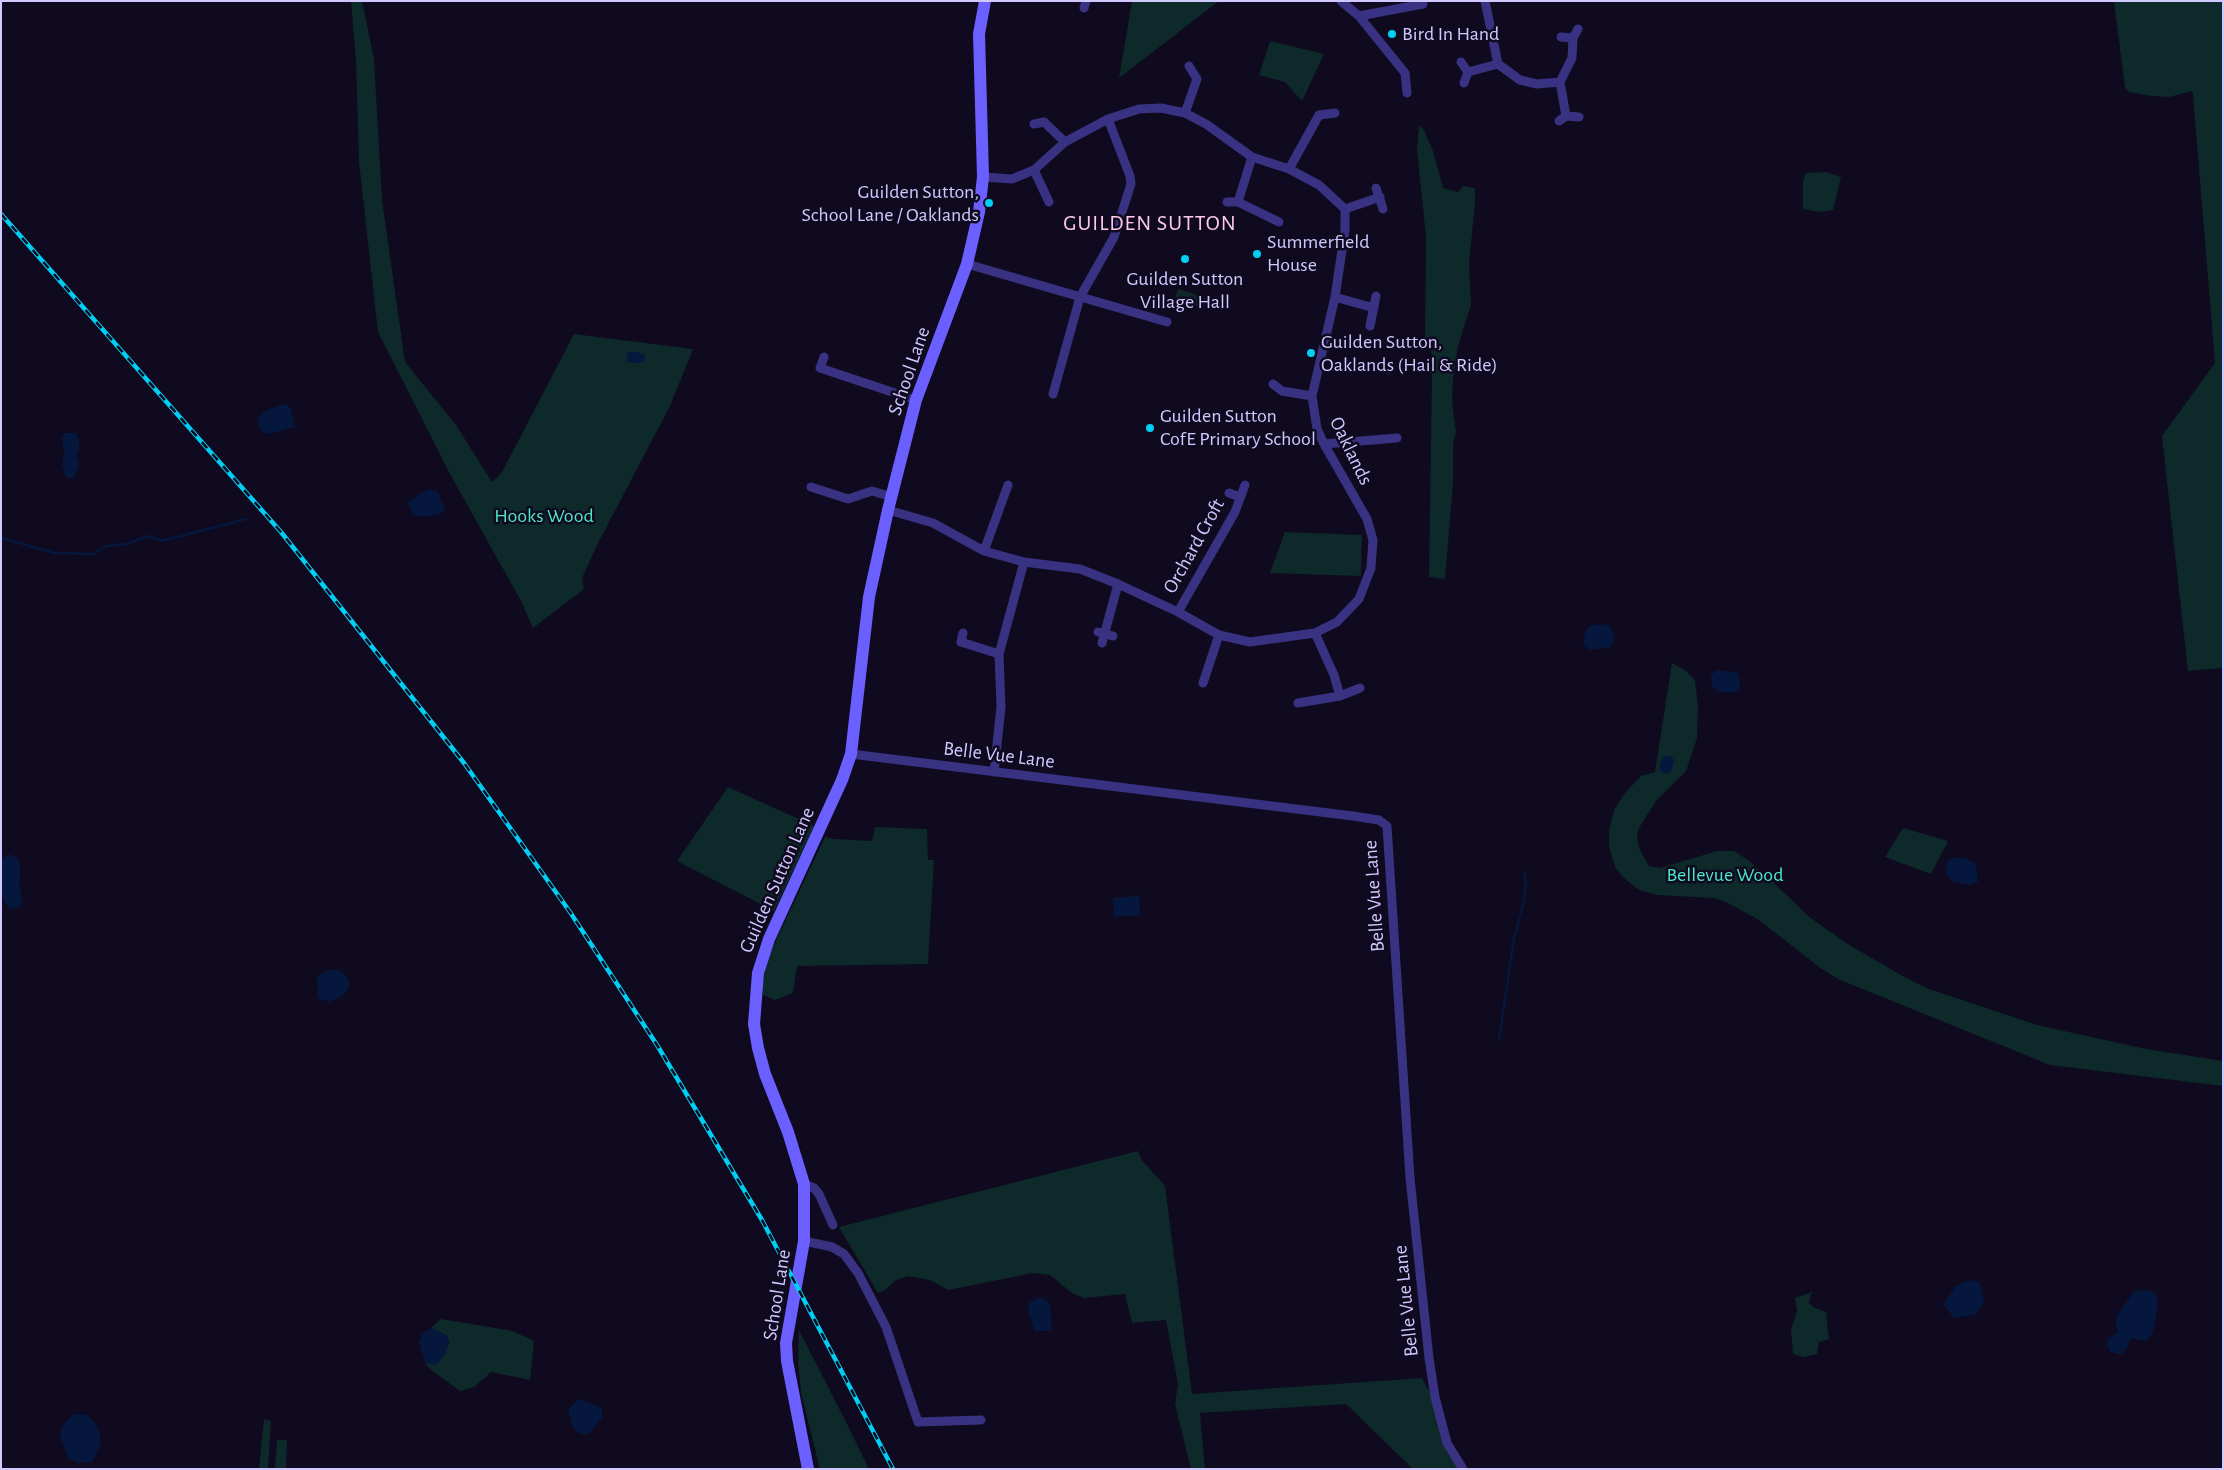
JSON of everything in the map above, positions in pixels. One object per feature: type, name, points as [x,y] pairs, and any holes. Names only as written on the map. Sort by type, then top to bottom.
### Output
[{"type":"street","name":"School Lane","points":[[851,754],[869,597],[890,504],[916,400],[967,264],[979,212],[983,177],[979,34],[985,1]]},
{"type":"street","points":[[1342,1],[1359,16],[1405,73],[1407,93]]},
{"type":"street","points":[[1485,1],[1498,64],[1520,80],[1537,84],[1560,82]]},
{"type":"street","points":[[1359,16],[1423,4]]},
{"type":"street","points":[[1578,29],[1573,38],[1572,58],[1560,82],[1562,118],[1579,117]]},
{"type":"street","points":[[1561,36],[1573,38]]},
{"type":"street","points":[[1461,62],[1468,72]]},
{"type":"street","points":[[1468,72],[1498,64]]},
{"type":"street","points":[[1189,66],[1197,79]]},
{"type":"street","points":[[1464,83],[1468,72]]},
{"type":"street","points":[[1197,79],[1207,78]]},
{"type":"street","points":[[1184,113],[1197,79]]},
{"type":"street","points":[[983,177],[1012,179],[1034,170],[1065,142],[1108,119],[1139,110],[1161,108],[1184,113],[1206,124],[1252,157],[1289,169],[1319,185],[1345,209],[1380,198]]},
{"type":"street","points":[[1289,169],[1319,115],[1335,113]]},
{"type":"street","points":[[1034,124],[1045,117],[1065,142]]},
{"type":"street","points":[[1053,394],[1080,297],[1114,236],[1131,184],[1130,176],[1108,119]]},
{"type":"street","points":[[1238,202],[1252,157]]},
{"type":"street","points":[[1034,170],[1044,199]]},
{"type":"street","points":[[1376,188],[1383,209]]},
{"type":"street","points":[[1227,202],[1238,202],[1280,222]]},
{"type":"street","name":"Oaklands","points":[[811,487],[833,489],[848,499],[872,491],[890,504],[933,523],[984,551],[1024,562],[1080,569],[1118,584],[1220,634],[1250,642],[1315,633],[1337,622],[1359,599],[1371,568],[1373,540],[1367,518],[1317,429],[1312,396],[1335,297],[1345,230],[1345,209]]},
{"type":"street","points":[[967,264],[1167,322]]},
{"type":"street","points":[[1370,326],[1376,296]]},
{"type":"street","points":[[1335,297],[1374,308]]},
{"type":"street","points":[[824,357],[820,368],[916,400]]},
{"type":"street","points":[[1273,384],[1281,394],[1312,396]]},
{"type":"street","points":[[1324,444],[1396,438]]},
{"type":"street","points":[[984,551],[1007,484]]},
{"type":"street","name":"Orchard Croft","points":[[1178,612],[1235,512],[1245,485]]},
{"type":"street","name":"Orchard Croft","points":[[1229,493],[1240,497]]},
{"type":"street","points":[[994,772],[1000,707],[999,654],[1024,562]]},
{"type":"street","points":[[1104,636],[1118,584]]},
{"type":"street","points":[[963,633],[961,642],[999,654]]},
{"type":"street","points":[[1315,633],[1334,675],[1340,696]]},
{"type":"street","points":[[1203,683],[1202,671],[1220,634]]},
{"type":"street","points":[[1298,703],[1340,696],[1360,688]]},
{"type":"street","name":"Belle Vue Lane","points":[[851,754],[1353,816],[1379,820],[1387,826],[1410,1178],[1429,1358],[1435,1397],[1447,1443],[1463,1469]]},
{"type":"street","name":"Guilden Sutton Lane","points":[[754,1024],[758,973],[769,938],[842,780],[851,754]]},
{"type":"street","name":"School Lane","points":[[754,1024],[765,1074],[788,1132],[804,1184],[804,1241],[786,1342],[787,1361],[808,1469]]},
{"type":"street","points":[[804,1184],[814,1188],[819,1194],[833,1225]]},
{"type":"street","points":[[804,1241],[832,1247],[844,1254],[858,1274],[886,1327],[918,1422],[981,1420]]},
{"type":"green space","name":"Hooks Wood","points":[[351,1],[362,1],[374,59],[382,200],[405,362],[456,425],[492,482],[502,472],[574,334],[693,349],[670,406],[597,545],[582,578],[584,589],[533,628],[521,601],[450,474],[378,332],[359,161],[356,61]]},
{"type":"green space","points":[[1132,1],[1219,1],[1119,78]]},
{"type":"green space","points":[[2114,1],[2223,1],[2223,668],[2188,671],[2162,436],[2215,363],[2193,95],[2192,91],[2169,97],[2152,96],[2129,92],[2125,88]]},
{"type":"green space","points":[[1270,41],[1324,54],[1302,101],[1285,82],[1259,75]]},
{"type":"green space","points":[[1419,125],[1424,130],[1433,151],[1443,188],[1458,192],[1463,186],[1475,188],[1469,264],[1471,305],[1458,346],[1453,379],[1452,402],[1456,432],[1453,444],[1453,483],[1445,579],[1429,577],[1432,375],[1431,343],[1425,342],[1426,237],[1417,150]]},
{"type":"green space","points":[[1826,172],[1841,177],[1833,210],[1821,212],[1803,209],[1803,181],[1806,173]]},
{"type":"green space","points":[[1178,289],[1206,298],[1203,308],[1175,298]]},
{"type":"green space","points":[[1285,532],[1362,535],[1361,576],[1270,573]]},
{"type":"green space","name":"Bellevue Wood","points":[[1672,663],[1686,671],[1695,680],[1698,706],[1697,738],[1686,771],[1656,801],[1639,828],[1637,836],[1639,848],[1649,866],[1660,868],[1717,851],[1734,851],[1769,878],[1808,916],[1846,943],[1908,979],[1929,989],[2037,1025],[2146,1049],[2223,1061],[2223,1086],[2050,1065],[1838,979],[1819,967],[1759,920],[1726,902],[1714,898],[1657,895],[1639,890],[1623,877],[1615,867],[1609,847],[1609,830],[1614,811],[1624,794],[1641,776],[1655,772]]},
{"type":"green space","points":[[728,787],[814,826],[774,911],[677,861]]},
{"type":"green space","points":[[875,827],[927,829],[928,860],[934,860],[928,964],[797,966],[793,993],[775,1000],[763,995],[762,984],[768,957],[825,837],[872,841]]},
{"type":"green space","points":[[1903,828],[1948,841],[1931,874],[1885,857]]},
{"type":"green space","points":[[1138,1151],[1141,1159],[1165,1186],[1192,1394],[1422,1378],[1433,1398],[1460,1469],[1413,1469],[1346,1404],[1200,1413],[1205,1469],[1191,1469],[1175,1404],[1178,1384],[1166,1320],[1132,1323],[1125,1294],[1084,1298],[1072,1293],[1050,1275],[1033,1273],[948,1290],[930,1280],[908,1276],[896,1280],[885,1290],[878,1293],[839,1227]]},
{"type":"green space","points":[[1812,1292],[1809,1302],[1813,1307],[1826,1312],[1829,1339],[1819,1342],[1817,1354],[1803,1357],[1793,1354],[1791,1330],[1797,1311],[1795,1298]]},
{"type":"green space","points":[[441,1319],[513,1331],[534,1341],[530,1380],[491,1372],[474,1387],[460,1391],[430,1369],[425,1363],[436,1364],[445,1354],[449,1342],[446,1335],[431,1328]]},
{"type":"green space","points":[[799,1330],[869,1469],[820,1469],[801,1393],[798,1362]]},
{"type":"green space","points":[[264,1419],[271,1421],[268,1469],[259,1469]]},
{"type":"green space","points":[[277,1440],[287,1440],[286,1469],[275,1469]]},
{"type":"water","points":[[628,352],[645,355],[644,362],[633,363],[626,361]]},
{"type":"water","points":[[283,404],[288,405],[291,409],[295,427],[270,434],[262,432],[258,426],[258,418],[264,411]]},
{"type":"water","points":[[64,433],[75,433],[79,438],[79,449],[76,455],[79,463],[74,477],[69,479],[62,467],[64,452],[62,438]]},
{"type":"water","points":[[430,489],[438,492],[445,510],[438,515],[421,517],[413,514],[407,503],[422,492]]},
{"type":"water","points":[[1608,625],[1613,632],[1614,640],[1611,647],[1590,650],[1583,644],[1585,632],[1590,626]]},
{"type":"water","points":[[1717,670],[1737,672],[1740,681],[1739,690],[1732,693],[1718,692],[1712,686],[1711,681],[1711,675]]},
{"type":"water","points":[[1671,756],[1674,760],[1672,768],[1670,772],[1664,774],[1660,770],[1660,763],[1663,757]]},
{"type":"water","points":[[10,854],[17,858],[21,867],[19,882],[22,900],[21,906],[15,909],[10,909],[3,900],[1,884],[2,859]]},
{"type":"water","points":[[1955,857],[1967,859],[1976,864],[1978,882],[1969,885],[1952,881],[1946,874],[1947,861]]},
{"type":"water","points":[[1139,895],[1140,915],[1114,917],[1113,898]]},
{"type":"water","points":[[336,969],[344,973],[349,981],[348,989],[341,997],[329,1002],[318,998],[317,976]]},
{"type":"water","points":[[1970,1280],[1980,1282],[1984,1302],[1975,1315],[1954,1318],[1943,1304],[1956,1286]]},
{"type":"water","points":[[2145,1290],[2155,1292],[2158,1303],[2153,1333],[2146,1341],[2131,1338],[2127,1348],[2121,1355],[2111,1352],[2107,1345],[2108,1339],[2118,1332],[2115,1323],[2118,1314],[2134,1291]]},
{"type":"water","points":[[1039,1297],[1045,1299],[1050,1304],[1052,1331],[1035,1331],[1028,1311],[1029,1303]]},
{"type":"water","points":[[431,1328],[446,1335],[449,1342],[445,1354],[436,1365],[425,1363],[419,1343],[422,1334]]},
{"type":"water","points":[[579,1399],[602,1408],[602,1418],[588,1435],[580,1433],[573,1428],[568,1409]]},
{"type":"water","points":[[73,1415],[87,1415],[94,1421],[100,1433],[101,1444],[92,1462],[79,1463],[71,1460],[67,1456],[61,1439],[60,1432],[64,1423]]},
{"type":"waterway","points":[[1,538],[55,553],[94,554],[106,546],[127,544],[148,536],[162,541],[246,519]]},
{"type":"waterway","points":[[1499,1040],[1514,938],[1526,885],[1524,872]]},
{"type":"railway","points":[[1,214],[281,532],[464,763],[570,912],[657,1045],[762,1220],[893,1469]]},
{"type":"place","name":"Bird In Hand","points":[[1392,34]]},
{"type":"place","name":"Guilden Sutton, School Lane / Oaklands","points":[[989,203]]},
{"type":"place","name":"Summerfield House","points":[[1257,254]]},
{"type":"place","name":"Guilden Sutton Village Hall","points":[[1185,259]]},
{"type":"place","name":"Guilden Sutton, Oaklands (Hail & Ride)","points":[[1311,353]]},
{"type":"place","name":"Guilden Sutton CofE Primary School","points":[[1150,428]]},
{"type":"district","name":"GUILDEN SUTTON","points":[[1150,223]]}]
